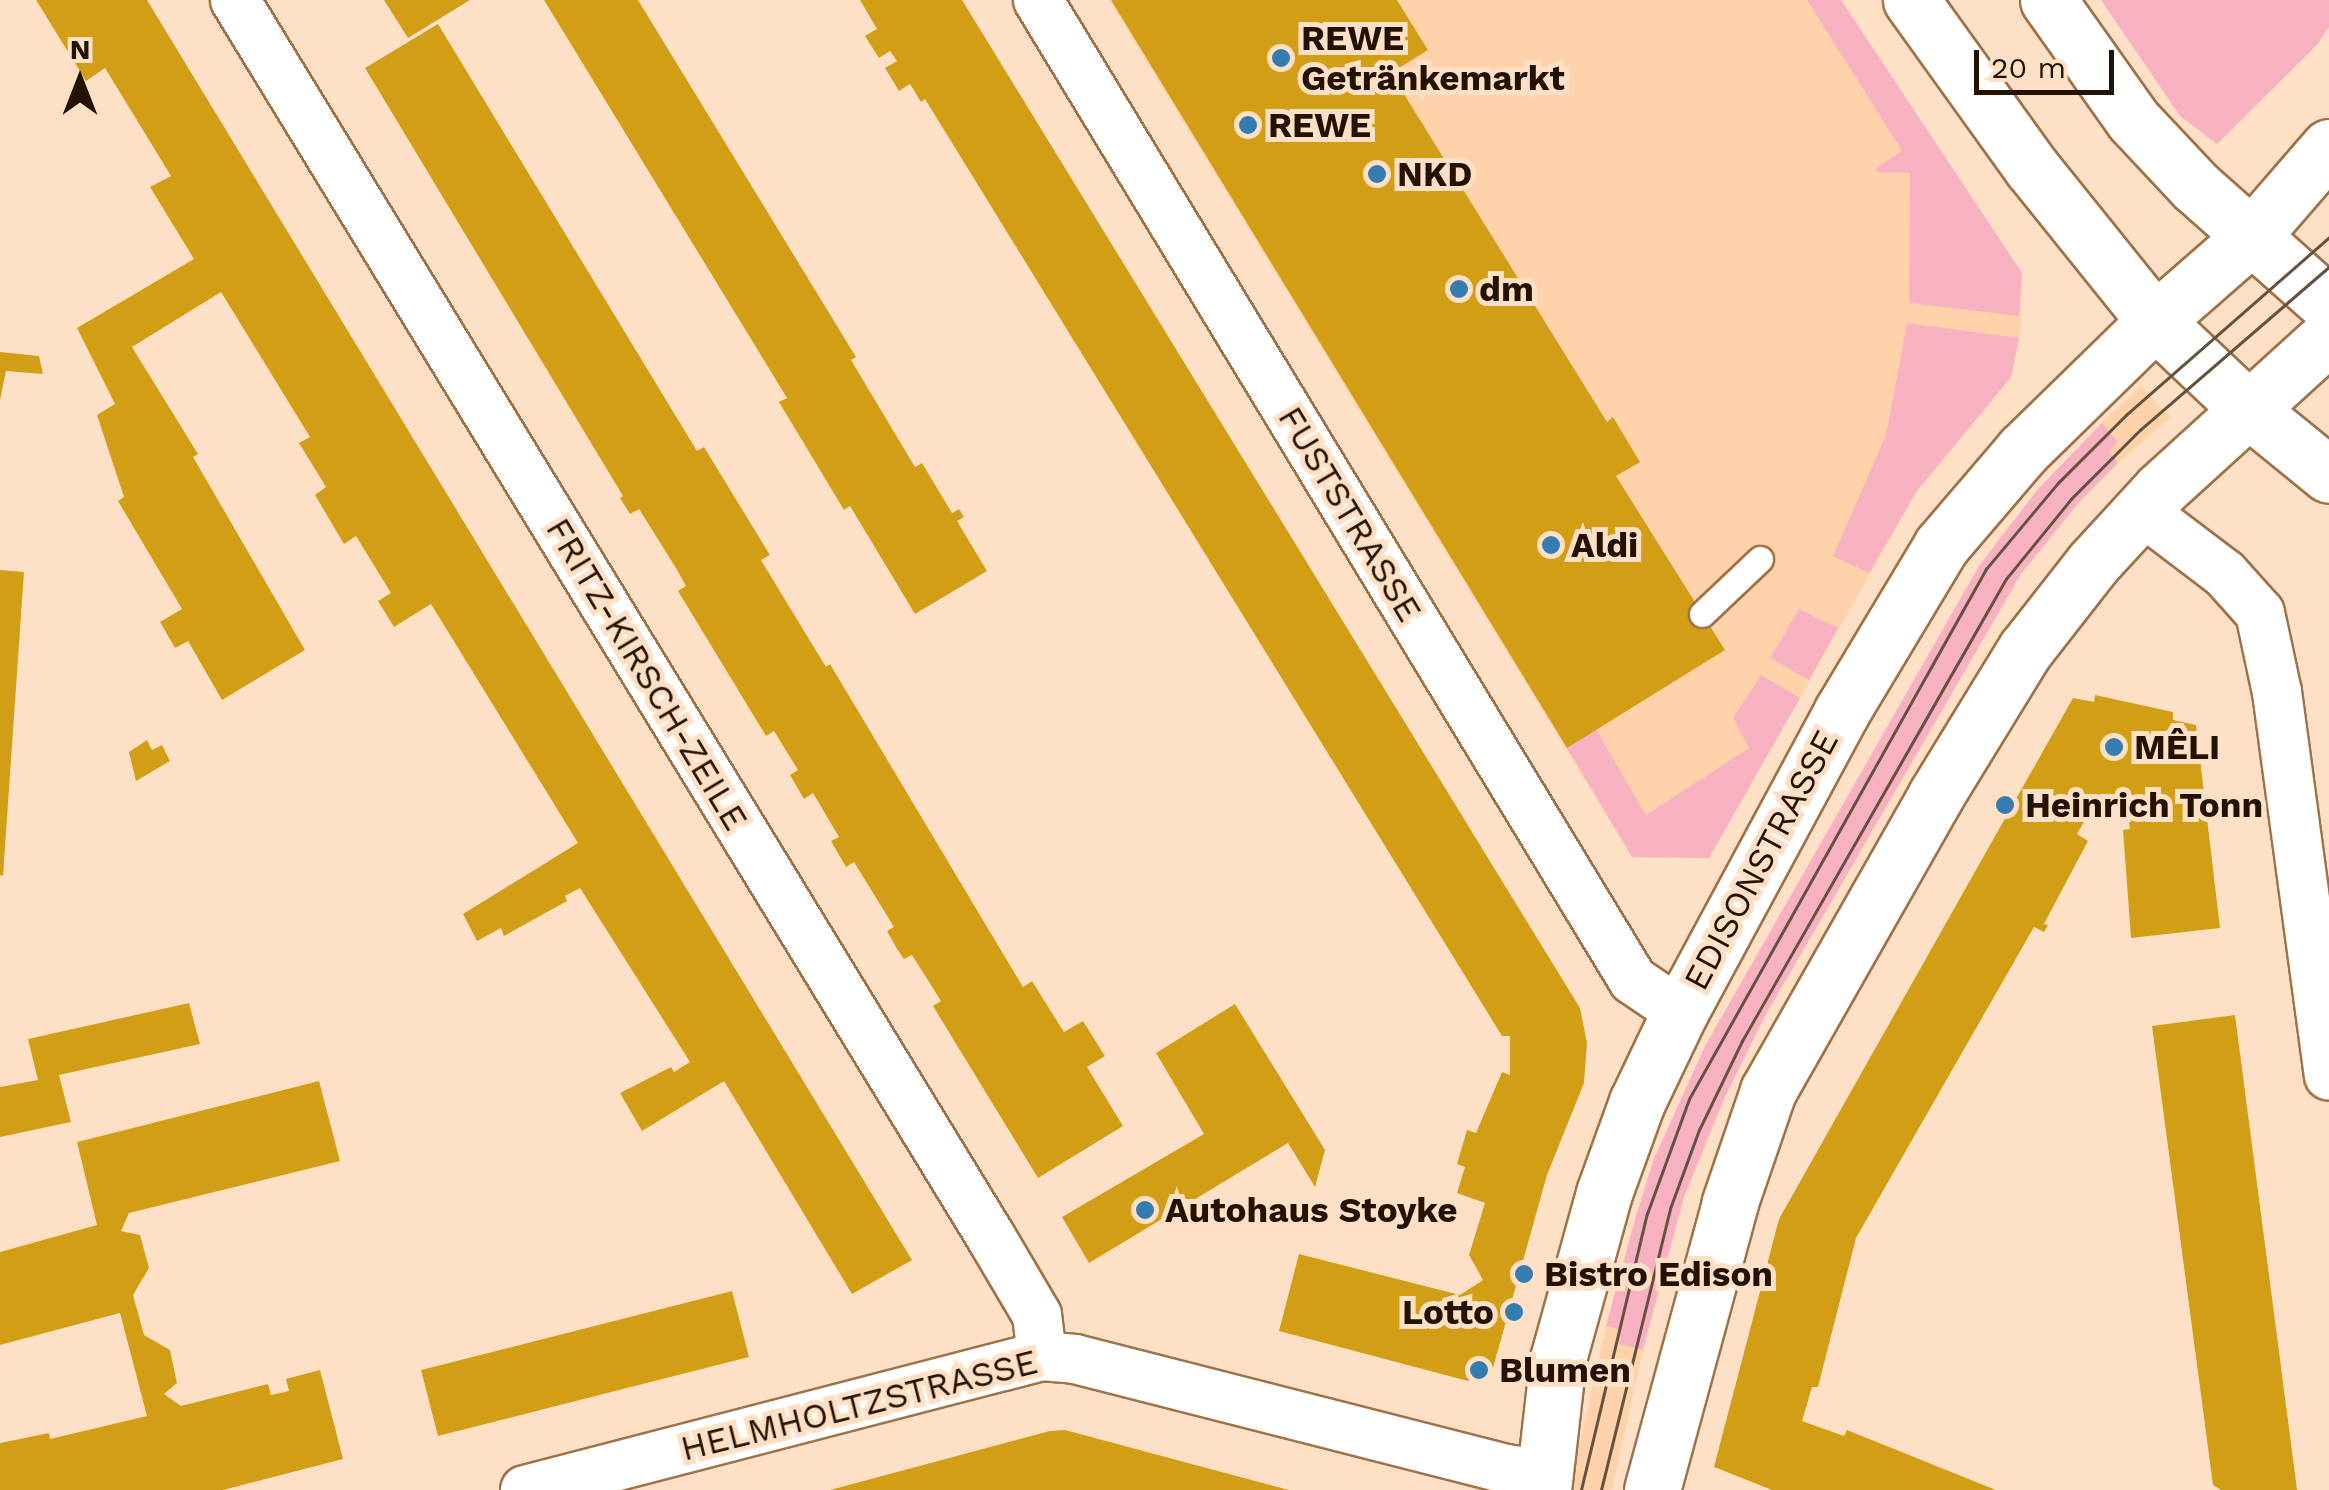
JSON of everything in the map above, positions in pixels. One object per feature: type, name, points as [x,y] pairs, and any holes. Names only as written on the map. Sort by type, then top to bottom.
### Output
[{"type":"main road","points":[[1911,0],[2031,167],[2155,321],[2248,409],[2329,476]]},
{"type":"main road","points":[[2048,0],[2133,120],[2251,237],[2329,305]]},
{"type":"main road","name":"EDISONSTRASSE","points":[[1543,1482],[1558,1359],[1604,1193],[1637,1102],[1680,1012],[1842,711],[1941,546],[2024,450],[2155,321],[2251,237],[2329,147]]},
{"type":"main road","points":[[1652,1490],[1730,1202],[1768,1092],[1936,795],[2025,650],[2093,563],[2248,409],[2329,336]]},
{"type":"street","name":"FRITZ-KIRSCH-ZEILE","points":[[235,0],[1018,1284],[1036,1315],[1042,1356]]},
{"type":"street","name":"FUSTSTRASSE","points":[[1038,0],[1634,980],[1680,1012]]},
{"type":"street","points":[[2142,511],[2211,563],[2248,596],[2260,613],[2270,648],[2288,766],[2329,1076]]},
{"type":"street","name":"HELMHOLTZSTRASSE","points":[[525,1490],[1042,1356],[1075,1359],[1506,1469],[1543,1482]]},
{"type":"lane","points":[[1702,614],[1760,559]]},
{"type":"shaded area","points":[[1109,0],[1841,0],[2022,273],[2021,327],[2011,377],[1917,491],[1709,858],[1632,857]]},
{"type":"shaded area","points":[[1807,0],[1841,0],[2022,273],[2019,316],[1909,303],[1910,173],[1877,172],[1876,168],[1902,151]]},
{"type":"shaded area","points":[[2101,0],[2329,0],[2329,27],[2317,45],[2217,144],[2180,116]]},
{"type":"shaded area","points":[[1907,323],[2019,338],[2011,377],[1917,491],[1869,573],[1833,556],[1886,435]]},
{"type":"shaded area","points":[[2141,386],[2170,418],[2118,463],[2109,451],[2118,442],[2102,423]]},
{"type":"shaded area","points":[[2102,423],[2118,442],[2109,451],[2118,463],[2080,501],[2021,574],[1764,1018],[1725,1097],[1684,1197],[1643,1350],[1619,1344],[1621,1330],[1606,1326],[1636,1216],[1653,1161],[1705,1046],[1979,566],[2038,489]]},
{"type":"shaded area","points":[[1799,609],[1838,628],[1809,680],[1770,658]]},
{"type":"shaded area","points":[[1761,675],[1800,698],[1709,858],[1632,857],[1567,748],[1596,729],[1646,815],[1749,748],[1733,718]]},
{"type":"shaded area","points":[[1606,1326],[1622,1330],[1619,1344],[1643,1350],[1612,1490],[1569,1490]]},
{"type":"building","points":[[36,0],[147,0],[912,1260],[852,1294],[724,1081],[642,1131],[620,1093],[671,1067],[674,1072],[690,1062],[580,888],[565,896],[567,901],[504,936],[501,928],[477,941],[463,914],[578,843],[431,604],[394,627],[378,601],[391,593],[356,536],[344,544],[315,495],[326,487],[299,443],[310,437],[221,292],[132,347],[198,454],[193,457],[305,650],[222,700],[188,641],[175,648],[160,622],[182,609],[118,501],[124,497],[97,415],[115,404],[77,328],[194,259],[150,187],[171,176],[105,68],[86,81]]},
{"type":"building","points":[[384,0],[470,0],[408,38]]},
{"type":"building","points":[[544,0],[638,0],[856,357],[851,360],[915,467],[922,463],[952,513],[959,509],[964,517],[957,521],[987,571],[915,614],[850,506],[844,510],[779,402],[787,398]]},
{"type":"building","points":[[860,0],[962,0],[1580,1008],[1587,1043],[1584,1083],[1547,1175],[1493,1368],[1468,1381],[1279,1331],[1299,1254],[1460,1295],[1483,1280],[1469,1255],[1485,1203],[1457,1193],[1465,1167],[1457,1164],[1467,1130],[1476,1133],[1502,1072],[1510,1075],[1510,1036],[1502,1036],[925,99],[921,102],[910,84],[899,91],[885,68],[897,61],[890,51],[879,58],[865,36],[877,29]]},
{"type":"building","points":[[1111,0],[1397,0],[1428,50],[1391,73],[1607,422],[1613,417],[1640,462],[1616,476],[1725,650],[1567,748]]},
{"type":"building","points":[[438,24],[697,451],[704,447],[770,555],[761,560],[826,667],[830,664],[1023,987],[1032,981],[1064,1032],[1083,1021],[1105,1056],[1087,1067],[1123,1126],[1038,1178],[933,1006],[941,1001],[912,955],[904,959],[897,949],[887,931],[894,927],[854,862],[846,867],[831,841],[839,837],[813,793],[804,799],[790,775],[798,770],[774,731],[766,736],[678,591],[686,586],[676,568],[639,509],[630,514],[620,498],[623,496],[365,68]]},
{"type":"building","points":[[0,352],[39,356],[43,374],[6,371],[0,400]]},
{"type":"building","points":[[0,570],[24,572],[3,876],[0,875]]},
{"type":"building","points":[[2095,695],[2173,712],[2173,720],[2196,725],[2220,928],[2131,938],[2123,830],[2130,829],[2126,800],[2105,795],[2099,806],[2094,805],[2077,834],[2088,841],[2044,924],[2048,925],[2044,932],[2034,927],[1856,1238],[1818,1387],[1812,1387],[1802,1421],[1844,1436],[1847,1430],[1996,1490],[1772,1490],[1714,1467],[1779,1219],[2073,698],[2094,702]]},
{"type":"building","points":[[147,740],[152,750],[162,745],[170,761],[136,781],[129,752]]},
{"type":"building","points":[[189,1003],[200,1044],[59,1075],[71,1122],[0,1137],[0,1087],[38,1080],[28,1039]]},
{"type":"building","points":[[1235,1004],[1325,1150],[1315,1187],[1288,1143],[1089,1263],[1062,1217],[1204,1134],[1156,1053]]},
{"type":"building","points":[[2235,1015],[2297,1490],[2221,1490],[2213,1485],[2152,1026]]},
{"type":"building","points":[[319,1081],[340,1161],[129,1213],[121,1231],[140,1235],[149,1268],[133,1295],[144,1335],[170,1350],[177,1383],[164,1394],[181,1406],[268,1384],[271,1395],[289,1391],[286,1379],[320,1370],[343,1459],[223,1490],[0,1490],[0,1443],[49,1433],[50,1439],[147,1416],[120,1313],[0,1345],[0,1252],[97,1225],[77,1142]]},
{"type":"building","points":[[732,1291],[749,1357],[438,1436],[421,1370]]},
{"type":"building","points":[[1065,1430],[1289,1490],[830,1490],[1050,1431]]},
{"type":"tram line","points":[[1581,1490],[1647,1214],[1689,1099],[1986,569],[2058,483],[2126,415],[2329,237]]},
{"type":"tram line","points":[[1601,1490],[1671,1206],[1699,1130],[1742,1041],[2006,579],[2071,499],[2140,430],[2329,267]]},
{"type":"place","name":"REWE Getränkemarkt","points":[[1281,58]]},
{"type":"place","name":"REWE","points":[[1248,125]]},
{"type":"place","name":"NKD","points":[[1377,174]]},
{"type":"place","name":"dm","points":[[1459,289]]},
{"type":"place","name":"Aldi","points":[[1551,545]]},
{"type":"place","name":"MÊLI","points":[[2114,747]]},
{"type":"place","name":"Heinrich Tonn","points":[[2005,805]]},
{"type":"place","name":"Autohaus Stoyke","points":[[1145,1210]]},
{"type":"place","name":"Bistro Edison","points":[[1524,1274]]},
{"type":"place","name":"Lotto","points":[[1514,1312]]},
{"type":"place","name":"Blumen","points":[[1479,1370]]}]
